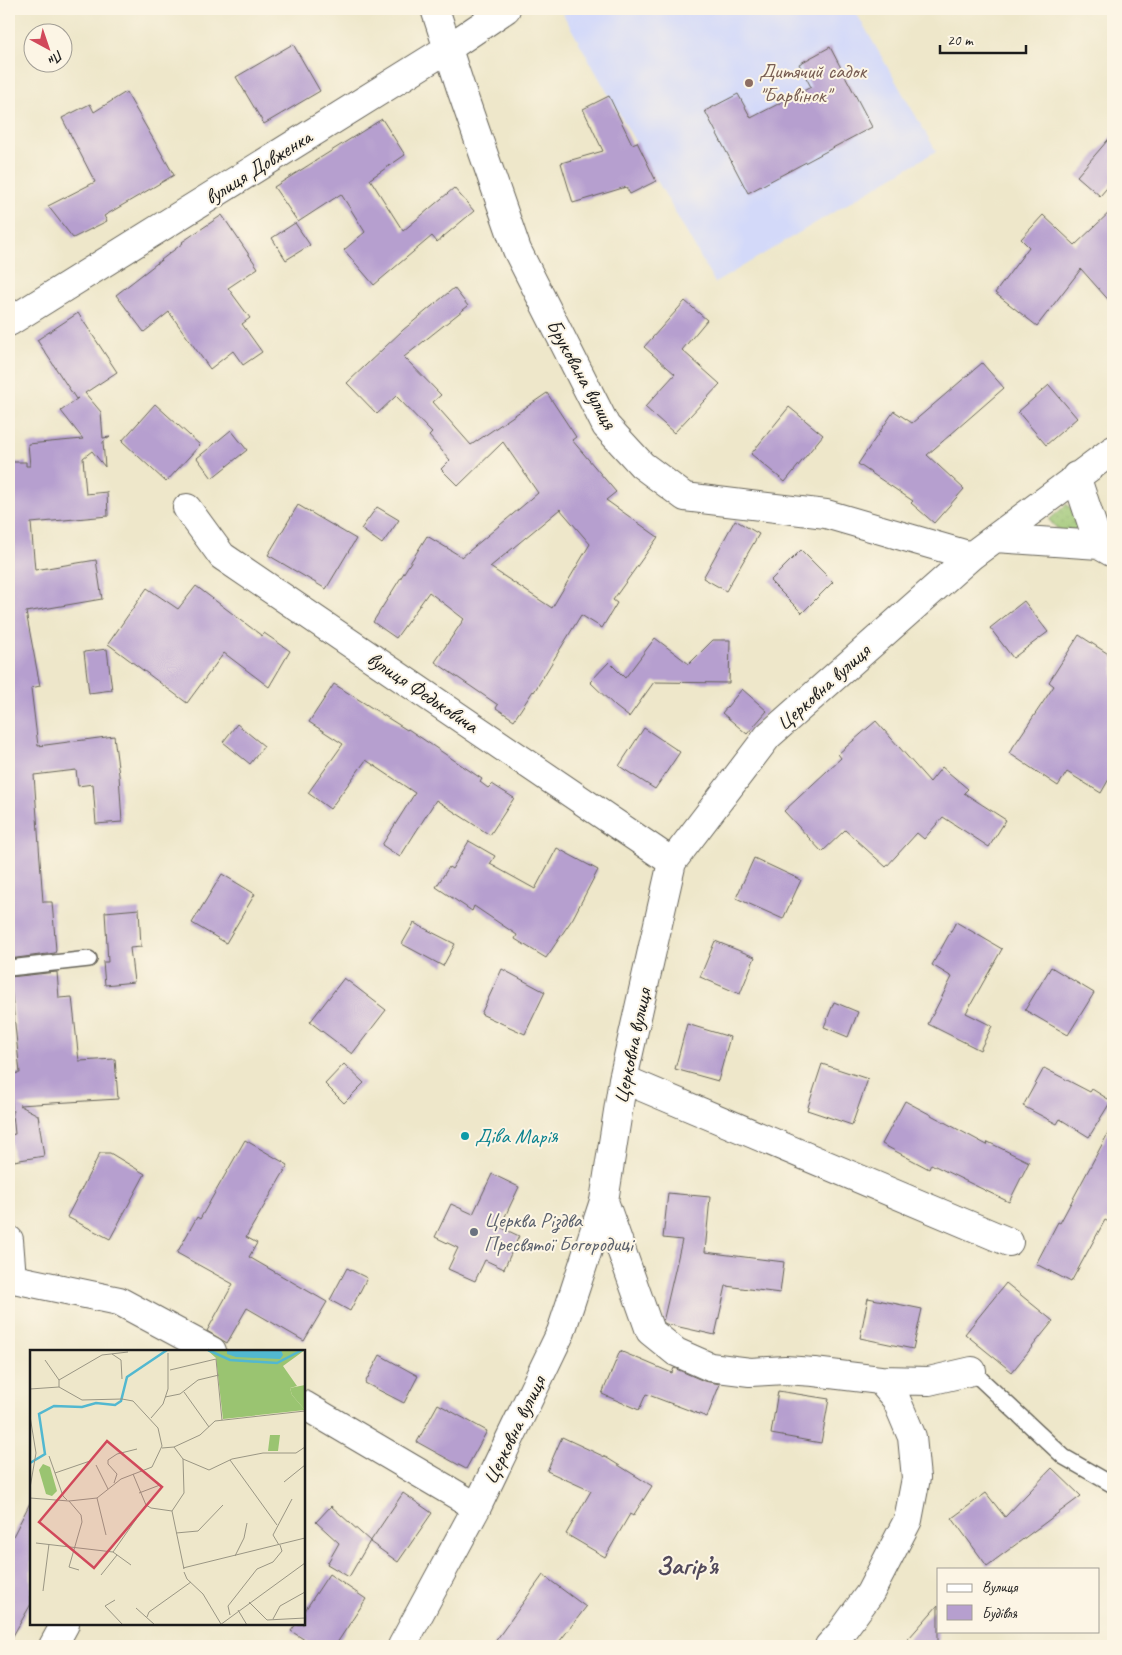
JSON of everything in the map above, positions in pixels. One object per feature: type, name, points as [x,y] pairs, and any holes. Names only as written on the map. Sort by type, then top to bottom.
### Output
[{"type":"street","name":"Брукована вулиця","points":[[435,9],[517,250],[606,426],[642,465],[685,497],[826,514],[970,556]]},
{"type":"street","name":"вулиця Довженка","points":[[9,322],[448,49],[506,9]]},
{"type":"street","name":"Церковна вулиця","points":[[402,1646],[477,1507],[561,1332],[604,1201],[623,1079],[672,862],[768,736],[970,556],[1113,450]]},
{"type":"street","points":[[995,538],[1106,549],[1076,476]]},
{"type":"street","name":"вулиця Федьковича","points":[[186,508],[222,556],[672,862]]},
{"type":"street","points":[[623,1079],[1009,1242]]},
{"type":"street","points":[[604,1201],[650,1331],[676,1352],[710,1367],[750,1372],[785,1370],[880,1380],[930,1381],[972,1371]]},
{"type":"street","points":[[9,1240],[10,1278],[119,1301],[210,1350]]},
{"type":"street","points":[[829,1646],[870,1593],[908,1520],[916,1478],[912,1437],[896,1399],[880,1380]]},
{"type":"street","points":[[305,1406],[477,1507]]},
{"type":"street","points":[[53,1646],[64,1625]]},
{"type":"lane","points":[[9,968],[89,959]]},
{"type":"lane","points":[[972,1371],[1064,1457],[1113,1485]]},
{"type":"shaded area","name":"Дитячий садок \"Барвінок\"","points":[[572,9],[854,9],[936,151],[715,283],[563,14]]},
{"type":"green space","points":[[1067,504],[1084,522],[1067,539],[1049,520]]},
{"type":"building","points":[[293,44],[320,91],[264,124],[236,77]]},
{"type":"building","points":[[830,47],[872,127],[748,193],[705,111],[738,94],[751,118],[811,87],[799,64]]},
{"type":"building","points":[[126,92],[174,175],[104,216],[107,221],[73,238],[48,206],[95,182],[62,118],[90,104],[94,112]]},
{"type":"building","points":[[609,96],[632,144],[637,142],[656,181],[630,194],[626,187],[573,203],[561,163],[603,151],[583,109]]},
{"type":"building","points":[[382,119],[405,155],[370,179],[403,231],[454,188],[474,211],[437,242],[432,236],[374,285],[344,250],[365,232],[341,194],[298,222],[274,187]]},
{"type":"building","points":[[1113,134],[1113,181],[1100,196],[1077,176]]},
{"type":"building","points":[[1113,209],[1113,305],[1081,269],[1037,326],[995,293],[1029,247],[1021,239],[1043,215],[1075,245]]},
{"type":"building","points":[[222,215],[258,268],[228,288],[250,318],[242,324],[262,352],[243,365],[233,351],[210,369],[169,312],[144,332],[116,295],[182,242]]},
{"type":"building","points":[[295,223],[310,245],[286,260],[272,238]]},
{"type":"building","points":[[454,288],[468,306],[404,357],[441,395],[433,402],[471,445],[547,393],[576,437],[572,440],[616,492],[606,500],[658,537],[613,600],[617,603],[602,628],[581,615],[534,692],[514,720],[496,708],[498,705],[435,662],[464,619],[429,592],[396,638],[373,622],[427,536],[462,557],[538,493],[503,442],[458,486],[441,469],[450,460],[429,436],[432,433],[396,396],[377,414],[347,383],[403,330]],"holes":[[[560,509],[590,544],[552,608],[490,567]]]},
{"type":"building","points":[[685,301],[707,320],[682,350],[720,384],[674,433],[645,407],[675,374],[644,347]]},
{"type":"building","points":[[78,313],[117,372],[85,393],[101,412],[103,438],[110,437],[103,442],[105,467],[92,451],[83,458],[86,494],[107,492],[108,516],[31,523],[35,570],[96,560],[102,599],[26,612],[40,686],[31,688],[38,746],[114,736],[122,822],[96,824],[93,784],[78,786],[76,770],[34,775],[43,902],[52,902],[56,950],[55,953],[9,959],[9,462],[26,462],[26,466],[30,466],[28,444],[83,439],[61,411],[78,398],[76,399],[37,340]]},
{"type":"building","points":[[982,363],[1004,388],[927,455],[964,489],[934,523],[911,503],[913,501],[858,464],[894,411],[912,423]]},
{"type":"building","points":[[1049,385],[1077,418],[1046,445],[1018,412]]},
{"type":"building","points":[[155,404],[200,445],[166,482],[122,441]]},
{"type":"building","points":[[789,407],[823,435],[785,482],[751,454]]},
{"type":"building","points":[[231,430],[247,450],[212,478],[197,458]]},
{"type":"building","points":[[298,505],[356,539],[326,589],[268,555]]},
{"type":"building","points":[[377,507],[399,520],[382,544],[361,529]]},
{"type":"building","points":[[735,520],[759,534],[726,591],[703,578]]},
{"type":"building","points":[[801,550],[833,582],[802,613],[770,581]]},
{"type":"building","points":[[196,586],[262,636],[264,633],[290,651],[269,687],[224,653],[187,703],[108,644],[147,588],[178,609]]},
{"type":"building","points":[[1024,601],[1048,632],[1013,658],[990,628]]},
{"type":"building","points":[[1079,635],[1113,657],[1113,772],[1101,793],[1067,772],[1058,786],[1009,753],[1054,686],[1049,682]]},
{"type":"building","points":[[655,638],[689,664],[713,640],[730,640],[729,683],[654,682],[629,717],[590,682],[609,662],[625,678]]},
{"type":"building","points":[[107,649],[112,690],[89,693],[84,652]]},
{"type":"building","points":[[334,684],[408,729],[482,779],[480,782],[488,788],[492,784],[514,798],[490,835],[436,800],[400,857],[382,845],[415,793],[366,760],[330,809],[308,793],[343,744],[309,722]]},
{"type":"building","points":[[742,689],[767,711],[747,734],[722,713]]},
{"type":"building","points":[[876,721],[930,782],[942,767],[968,789],[964,793],[1006,820],[989,847],[943,817],[924,839],[917,833],[886,867],[845,830],[822,852],[784,811],[841,758],[838,754]]},
{"type":"building","points":[[237,724],[264,746],[250,764],[223,742]]},
{"type":"building","points":[[644,728],[680,752],[655,789],[619,766]]},
{"type":"building","points":[[469,841],[495,856],[490,864],[535,889],[557,848],[598,870],[573,918],[546,958],[515,939],[517,935],[474,906],[472,911],[436,887],[449,867],[452,869]]},
{"type":"building","points":[[754,858],[801,880],[783,919],[736,898]]},
{"type":"building","points":[[222,874],[255,894],[226,943],[192,923]]},
{"type":"building","points":[[139,909],[141,947],[130,948],[134,982],[105,985],[103,962],[108,962],[105,912]]},
{"type":"building","points":[[956,922],[1002,949],[966,1013],[992,1026],[980,1050],[928,1024],[952,977],[932,965]]},
{"type":"building","points":[[414,923],[455,944],[443,966],[402,944]]},
{"type":"building","points":[[715,941],[755,957],[740,994],[700,977]]},
{"type":"building","points":[[1051,967],[1094,993],[1068,1035],[1025,1010]]},
{"type":"building","points":[[502,969],[545,992],[525,1034],[481,1014]]},
{"type":"building","points":[[57,972],[59,998],[72,997],[79,1061],[115,1059],[118,1099],[19,1105],[38,1115],[44,1156],[14,1161],[10,1135],[15,1134],[9,1074],[20,1073],[10,977]]},
{"type":"building","points":[[344,978],[386,1010],[352,1054],[310,1022]]},
{"type":"building","points":[[834,1002],[858,1012],[848,1037],[824,1027]]},
{"type":"building","points":[[687,1024],[730,1037],[718,1081],[675,1069]]},
{"type":"building","points":[[344,1064],[364,1083],[344,1103],[325,1084]]},
{"type":"building","points":[[822,1064],[868,1079],[852,1125],[807,1110]]},
{"type":"building","points":[[1044,1068],[1090,1092],[1092,1089],[1111,1101],[1089,1137],[1060,1119],[1057,1124],[1023,1106]]},
{"type":"building","points":[[905,1101],[987,1145],[988,1142],[1029,1162],[1009,1202],[931,1164],[929,1169],[882,1144]]},
{"type":"building","points":[[1113,1124],[1113,1224],[1105,1220],[1071,1282],[1036,1264]]},
{"type":"building","points":[[245,1140],[288,1165],[246,1237],[257,1243],[249,1257],[327,1302],[304,1341],[247,1308],[227,1343],[207,1331],[233,1284],[177,1253],[197,1217],[200,1219]]},
{"type":"building","points":[[100,1153],[110,1153],[145,1174],[110,1239],[67,1217]]},
{"type":"building","name":"Церква Різдва Пресвятої Богородиці","points":[[492,1174],[519,1187],[500,1227],[519,1236],[504,1269],[485,1260],[475,1281],[448,1269],[458,1248],[435,1237],[451,1204],[473,1214]]},
{"type":"building","points":[[668,1193],[710,1197],[705,1252],[784,1262],[780,1293],[726,1286],[715,1335],[663,1322],[682,1240],[663,1238]]},
{"type":"building","points":[[347,1268],[367,1278],[350,1311],[330,1300]]},
{"type":"building","points":[[1006,1283],[1053,1321],[1012,1372],[965,1334]]},
{"type":"building","points":[[868,1298],[922,1309],[913,1349],[860,1338]]},
{"type":"building","points":[[620,1351],[672,1373],[674,1368],[704,1381],[720,1384],[707,1417],[646,1394],[639,1410],[602,1394]]},
{"type":"building","points":[[380,1355],[418,1376],[404,1403],[365,1383]]},
{"type":"building","points":[[778,1391],[829,1399],[821,1443],[771,1434]]},
{"type":"building","points":[[438,1404],[487,1431],[466,1469],[417,1442]]},
{"type":"building","points":[[562,1437],[607,1458],[652,1486],[633,1516],[630,1514],[605,1557],[566,1534],[591,1491],[547,1471]]},
{"type":"building","points":[[1052,1468],[1081,1496],[987,1566],[952,1518],[986,1493],[1005,1517]]},
{"type":"building","points":[[403,1493],[432,1513],[398,1562],[370,1542]]},
{"type":"building","points":[[30,1503],[30,1606],[9,1643],[9,1544]]},
{"type":"building","points":[[331,1506],[370,1541],[349,1577],[327,1564],[339,1543],[316,1522]]},
{"type":"building","points":[[329,1574],[366,1599],[335,1646],[314,1646],[291,1631],[295,1625],[305,1625],[305,1610]]},
{"type":"building","points":[[543,1575],[586,1607],[556,1646],[492,1646]]},
{"type":"building","points":[[937,1606],[938,1646],[902,1646]]},
{"type":"place","name":"Дитячий садок \"Барвінок\"","points":[[749,83]]},
{"type":"place","name":"Діва Марія","points":[[465,1136]]},
{"type":"place","name":"Церква Різдва Пресвятої Богородиці","points":[[474,1232]]},
{"type":"district","name":"Загір’я","points":[[687,1565]]}]
